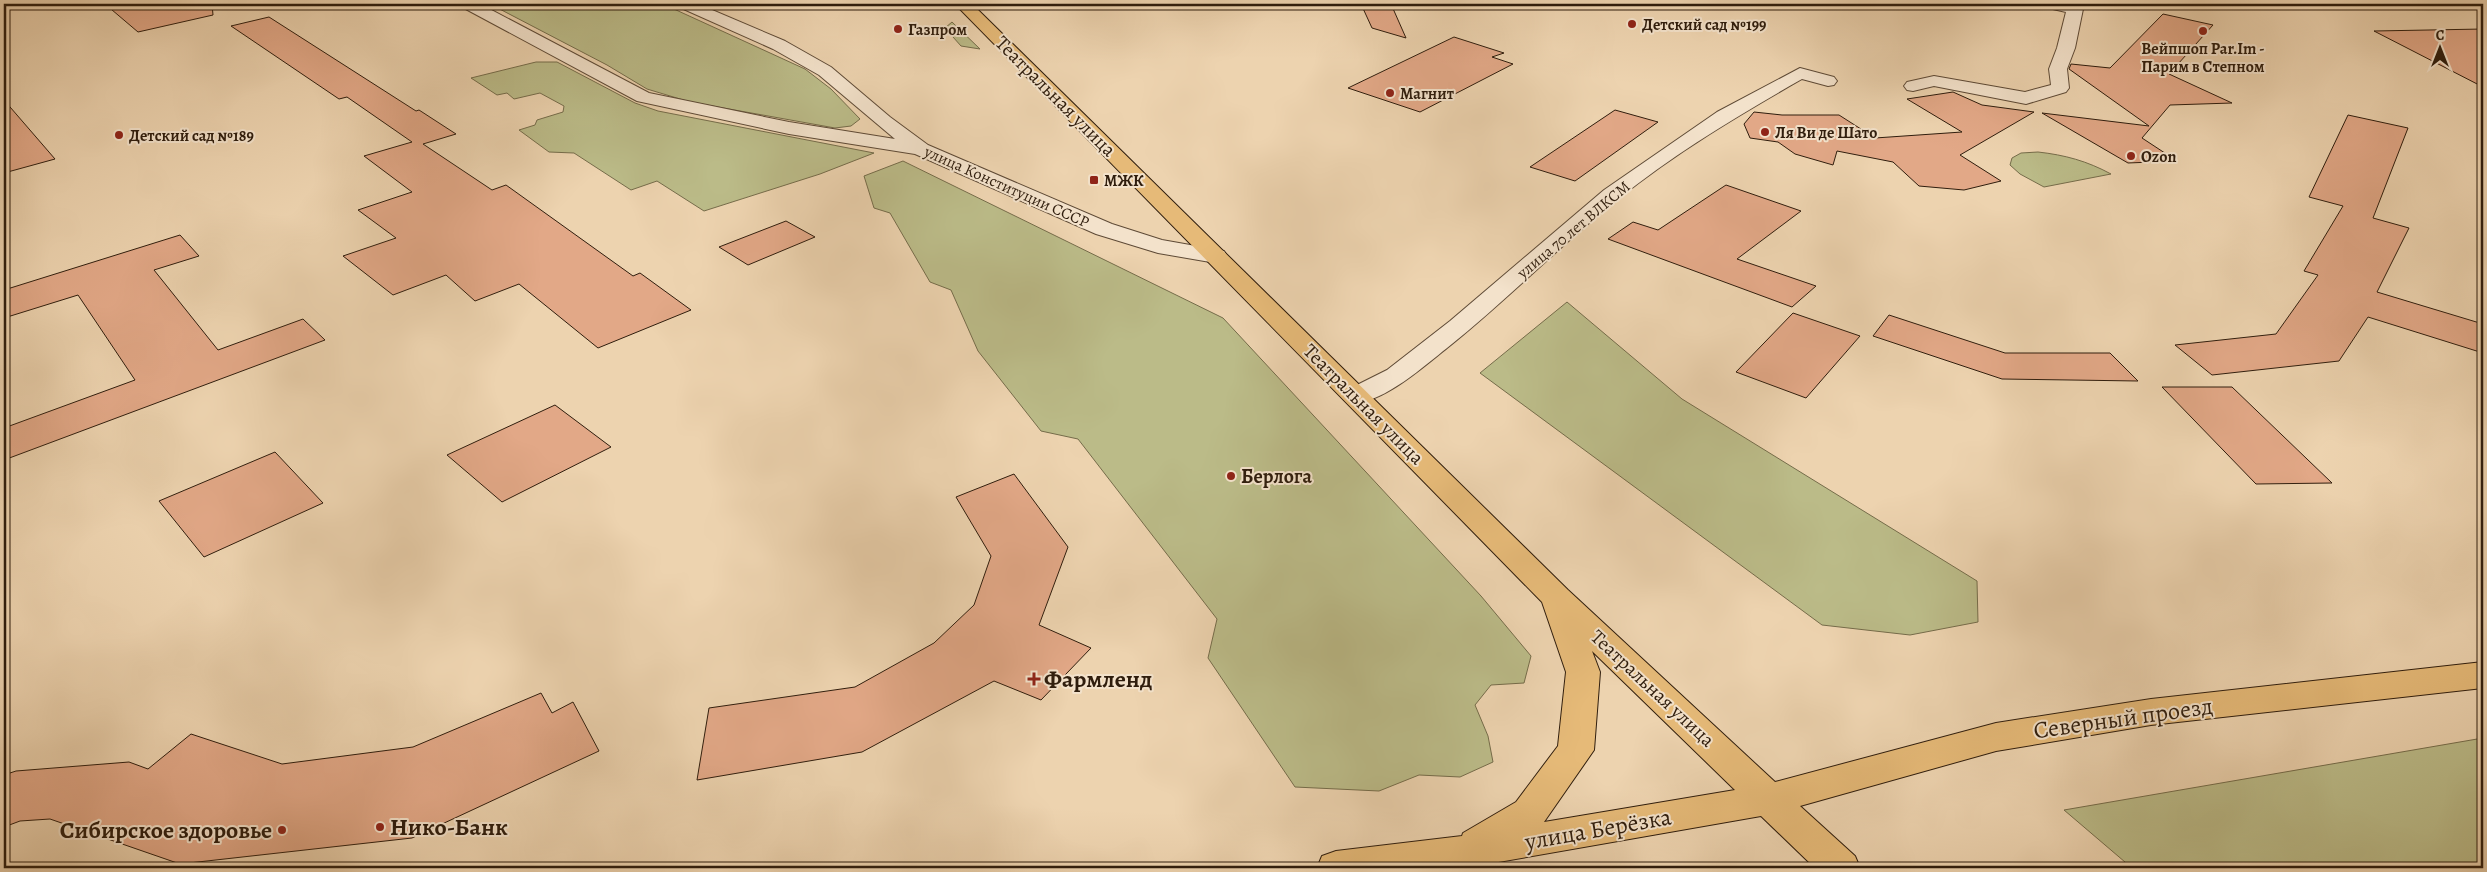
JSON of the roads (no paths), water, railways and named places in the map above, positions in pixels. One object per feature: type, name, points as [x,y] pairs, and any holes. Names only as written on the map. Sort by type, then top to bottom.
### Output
[{"type":"main road","name":"Театральная улица","points":[[963,4],[1557,598],[1841,868]]},
{"type":"main road","points":[[1462,852],[1529,813],[1576,750],[1583,672],[1557,598]]},
{"type":"main road","name":"Северный проезд","points":[[1770,799],[1996,737],[2151,712],[2483,674]]},
{"type":"main road","name":"улица Берёзка","points":[[1336,868],[1462,852],[1770,799]]},
{"type":"street","points":[[468,4],[643,97],[789,128],[921,149]]},
{"type":"street","name":"улица Конституции СССР","points":[[685,4],[779,45],[825,71],[883,121],[921,149],[1104,229],[1158,246],[1216,256]]},
{"type":"street","points":[[1913,86],[1934,81],[2026,98],[2060,88],[2058,69],[2066,48],[2075,9],[2050,4]]},
{"type":"street","name":"улица 70 лет ВЛКСМ","points":[[1356,396],[1396,376],[1459,326],[1611,194],[1724,116],[1800,73],[1828,81]]},
{"type":"place","name":"Детский сад №199","points":[[1632,24]]},
{"type":"place","name":"Газпром","points":[[898,29]]},
{"type":"place","name":"Вейпшоп Par.Im - Парим в Степном","points":[[2203,31]]},
{"type":"place","name":"Магнит","points":[[1390,93]]},
{"type":"place","name":"Ля Ви де Шато","points":[[1765,132]]},
{"type":"place","name":"Детский сад №189","points":[[119,135]]},
{"type":"place","name":"Ozon","points":[[2131,156]]},
{"type":"place","name":"МЖК","points":[[1094,180]]},
{"type":"place","name":"Берлога","points":[[1231,476]]},
{"type":"place","name":"Фармленд","points":[[1034,679]]},
{"type":"place","name":"Нико-Банк","points":[[380,827]]},
{"type":"place","name":"Сибирское здоровье","points":[[282,830]]}]
